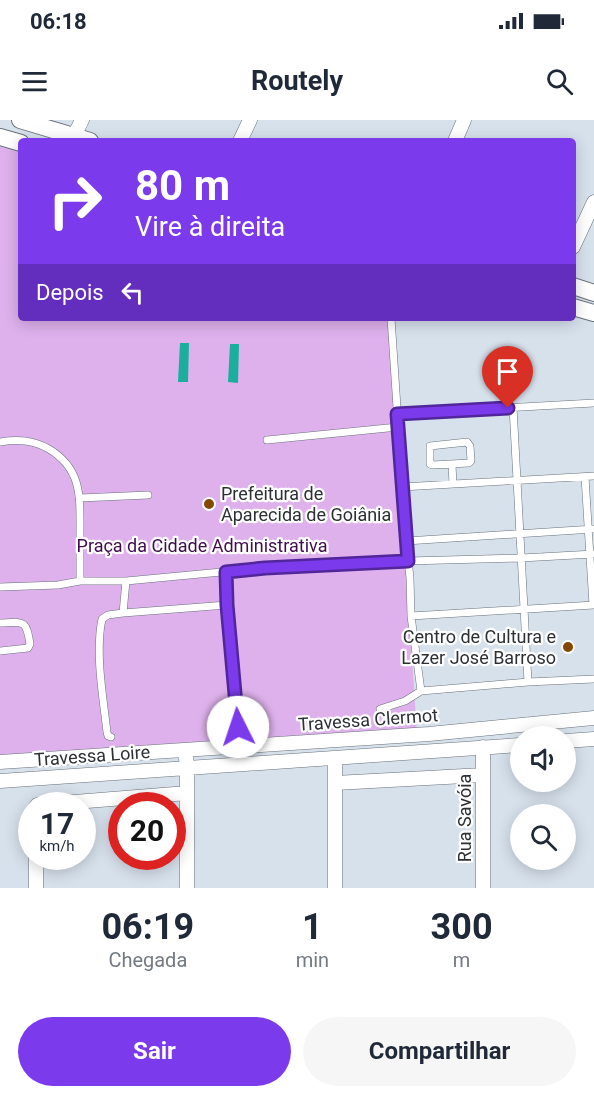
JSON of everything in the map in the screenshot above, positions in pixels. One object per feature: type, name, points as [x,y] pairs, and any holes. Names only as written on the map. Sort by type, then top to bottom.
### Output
[{"type":"street","points":[[20,120],[79,138]]},
{"type":"street","points":[[81,120],[82,138]]},
{"type":"street","points":[[241,138],[250,120]]},
{"type":"street","points":[[456,138],[464,120]]},
{"type":"street","points":[[0,137],[18,142]]},
{"type":"street","points":[[576,241],[594,202]]},
{"type":"street","points":[[576,287],[594,293]]},
{"type":"street","points":[[576,308],[594,313]]},
{"type":"street","name":"Travessa Clermot","points":[[0,762],[429,734],[594,718]]},
{"type":"street","points":[[576,740],[594,739]]},
{"type":"street","name":"Travessa Loire","points":[[0,781],[510,746]]},
{"type":"street","name":"Rua Savóia","points":[[483,747],[483,888]]},
{"type":"street","points":[[185,750],[187,888]]},
{"type":"street","points":[[68,758],[70,776]]},
{"type":"street","points":[[335,758],[335,888]]},
{"type":"street","points":[[335,783],[483,775]]},
{"type":"street","points":[[34,779],[36,792]]},
{"type":"street","points":[[96,800],[187,793]]},
{"type":"street","points":[[36,870],[36,888]]},
{"type":"lane","points":[[391,321],[411,616],[421,691]]},
{"type":"lane","points":[[397,414],[594,402]]},
{"type":"lane","points":[[513,407],[528,682]]},
{"type":"lane","points":[[267,440],[398,427]]},
{"type":"lane","points":[[0,442],[31,441],[55,453],[74,475],[81,498],[80,582]]},
{"type":"lane","points":[[469,443],[470,463],[452,465],[430,464],[430,446],[469,443]]},
{"type":"lane","points":[[452,465],[453,484]]},
{"type":"lane","points":[[402,487],[594,476]]},
{"type":"lane","points":[[411,616],[593,605],[591,530],[585,477]]},
{"type":"lane","points":[[81,498],[148,495]]},
{"type":"lane","points":[[406,541],[591,530]]},
{"type":"lane","points":[[0,587],[126,581],[265,568],[592,554]]},
{"type":"lane","points":[[226,572],[238,727]]},
{"type":"lane","points":[[123,613],[126,581]]},
{"type":"lane","points":[[111,737],[106,732],[101,681],[100,628],[102,619],[108,615],[123,613],[227,605]]},
{"type":"lane","points":[[0,623],[24,624],[27,627],[30,644],[28,648],[0,651]]},
{"type":"lane","points":[[380,709],[405,701],[421,691],[594,679]]},
{"type":"green space","name":"Praça da Cidade Administrativa","points":[[0,142],[18,147],[18,321],[390,321],[417,734],[0,763]]},
{"type":"shaded area","points":[[180,343],[189,343],[188,382],[178,382]]},
{"type":"shaded area","points":[[230,344],[239,344],[238,383],[228,382]]},
{"type":"place","name":"Prefeitura de Aparecida de Goiânia","points":[[209,504]]},
{"type":"place","name":"Centro de Cultura e Lazer José Barroso","points":[[568,647]]},
{"type":"route","points":[[238,727],[226,572],[408,561],[397,414],[508,408]]}]
